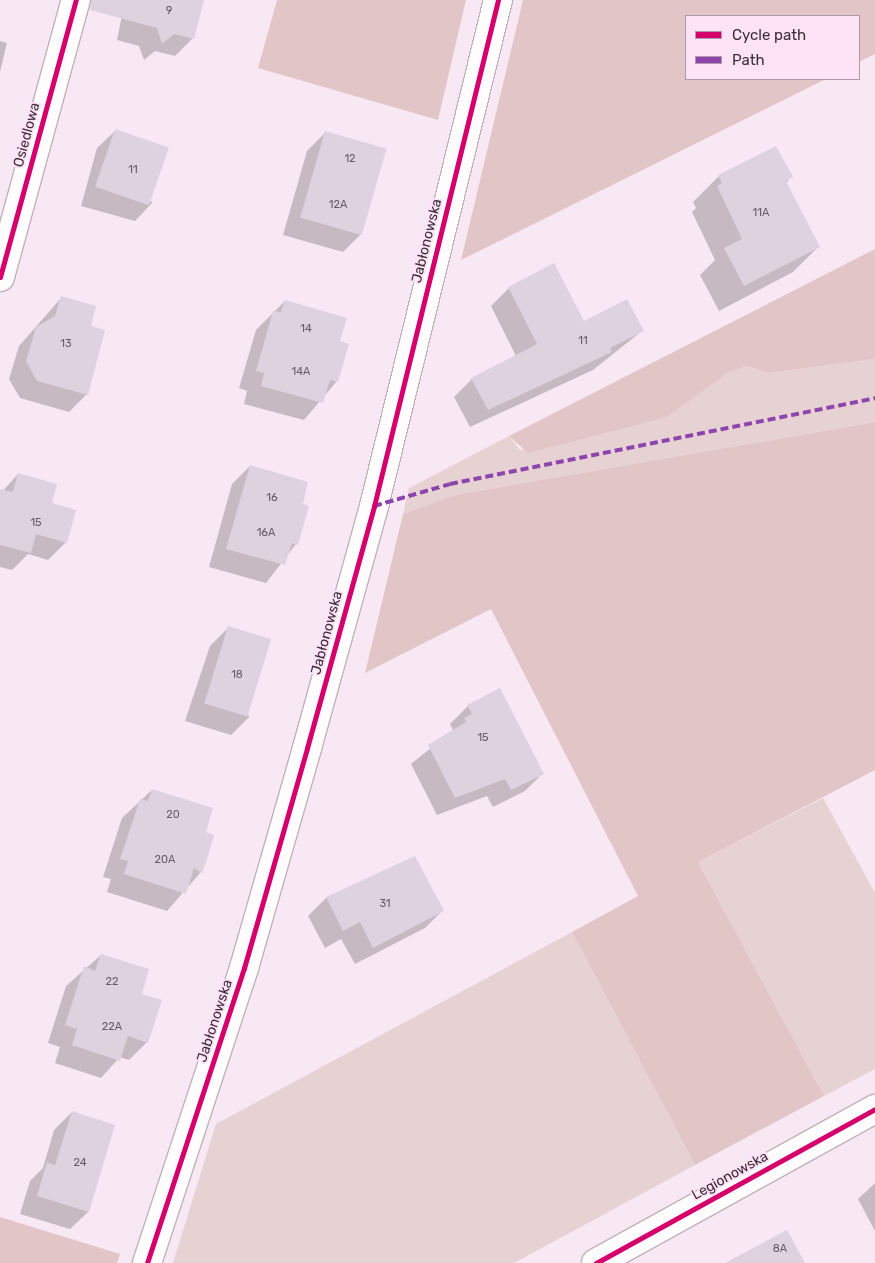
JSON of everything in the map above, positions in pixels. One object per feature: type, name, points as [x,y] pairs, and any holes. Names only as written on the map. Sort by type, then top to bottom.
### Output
[{"type":"street","name":"Osiedlowa","points":[[0,277],[76,0]]},
{"type":"street","name":"Jabłonowska","points":[[147,1263],[244,968],[343,618],[498,0]]},
{"type":"street","name":"Legionowska","points":[[596,1263],[875,1109]]},
{"type":"shaded area","points":[[277,0],[466,0],[438,120],[258,68]]},
{"type":"shaded area","points":[[523,0],[875,0],[875,54],[860,62],[860,15],[685,15],[685,80],[824,80],[461,260]]},
{"type":"shaded area","points":[[875,249],[875,359],[768,373],[747,366],[727,373],[667,417],[528,453],[509,436]]},
{"type":"shaded area","points":[[875,359],[875,422],[455,495],[403,514],[409,488],[509,436],[520,450],[700,391],[727,373],[747,366],[768,373]]},
{"type":"shaded area","points":[[875,422],[875,770],[698,862],[824,1096],[695,1165],[572,932],[638,896],[491,609],[365,673],[403,514],[455,495]]},
{"type":"shaded area","points":[[823,798],[875,893],[875,1069],[824,1096],[698,862]]},
{"type":"shaded area","points":[[572,932],[695,1165],[514,1263],[173,1263],[216,1124]]},
{"type":"shaded area","points":[[0,1217],[120,1254],[117,1263],[0,1263]]},
{"type":"building","points":[[91,0],[204,0],[194,39],[174,34],[162,44],[157,28],[90,10]]},
{"type":"building","points":[[115,129],[169,148],[149,205],[95,187]]},
{"type":"building","points":[[325,131],[387,149],[362,235],[300,218]]},
{"type":"building","points":[[776,146],[793,177],[786,181],[820,247],[744,286],[724,248],[742,239],[717,186],[722,183],[718,175]]},
{"type":"building","points":[[554,263],[584,321],[627,299],[644,331],[610,348],[612,352],[488,410],[471,378],[537,344],[508,287]]},
{"type":"building","points":[[61,296],[96,306],[91,326],[105,330],[88,395],[37,381],[26,361],[36,327],[55,316]]},
{"type":"building","points":[[285,300],[347,318],[340,341],[349,344],[338,382],[330,380],[323,403],[261,386],[264,373],[256,371],[273,311],[281,312]]},
{"type":"building","points":[[250,465],[308,482],[303,504],[309,506],[298,545],[292,543],[285,565],[226,549]]},
{"type":"building","points":[[18,473],[57,484],[52,503],[76,510],[67,543],[36,534],[31,553],[0,545],[0,489],[13,492]]},
{"type":"building","points":[[228,626],[271,639],[247,717],[204,703]]},
{"type":"building","points":[[500,688],[544,774],[511,790],[505,779],[455,798],[428,745],[466,722],[464,718],[472,714],[467,705]]},
{"type":"building","points":[[152,789],[213,808],[206,832],[214,835],[209,853],[202,873],[194,868],[186,894],[124,874],[128,861],[120,859],[140,799],[148,801]]},
{"type":"building","points":[[415,856],[444,911],[373,948],[360,922],[343,931],[326,897]]},
{"type":"building","points":[[101,954],[149,969],[142,994],[162,1000],[148,1043],[128,1036],[120,1061],[72,1045],[77,1029],[65,1025],[84,966],[95,971]]},
{"type":"building","points":[[72,1111],[115,1125],[89,1212],[37,1196],[47,1162],[55,1165]]},
{"type":"building","points":[[787,1230],[805,1263],[725,1263]]},
{"type":"marked path","points":[[374,506],[450,484],[875,398]]},
{"type":"cycle path","points":[[0,277],[76,0]]},
{"type":"cycle path","points":[[147,1263],[244,968],[307,748],[374,506],[498,0]]},
{"type":"cycle path","points":[[596,1263],[875,1109]]}]
